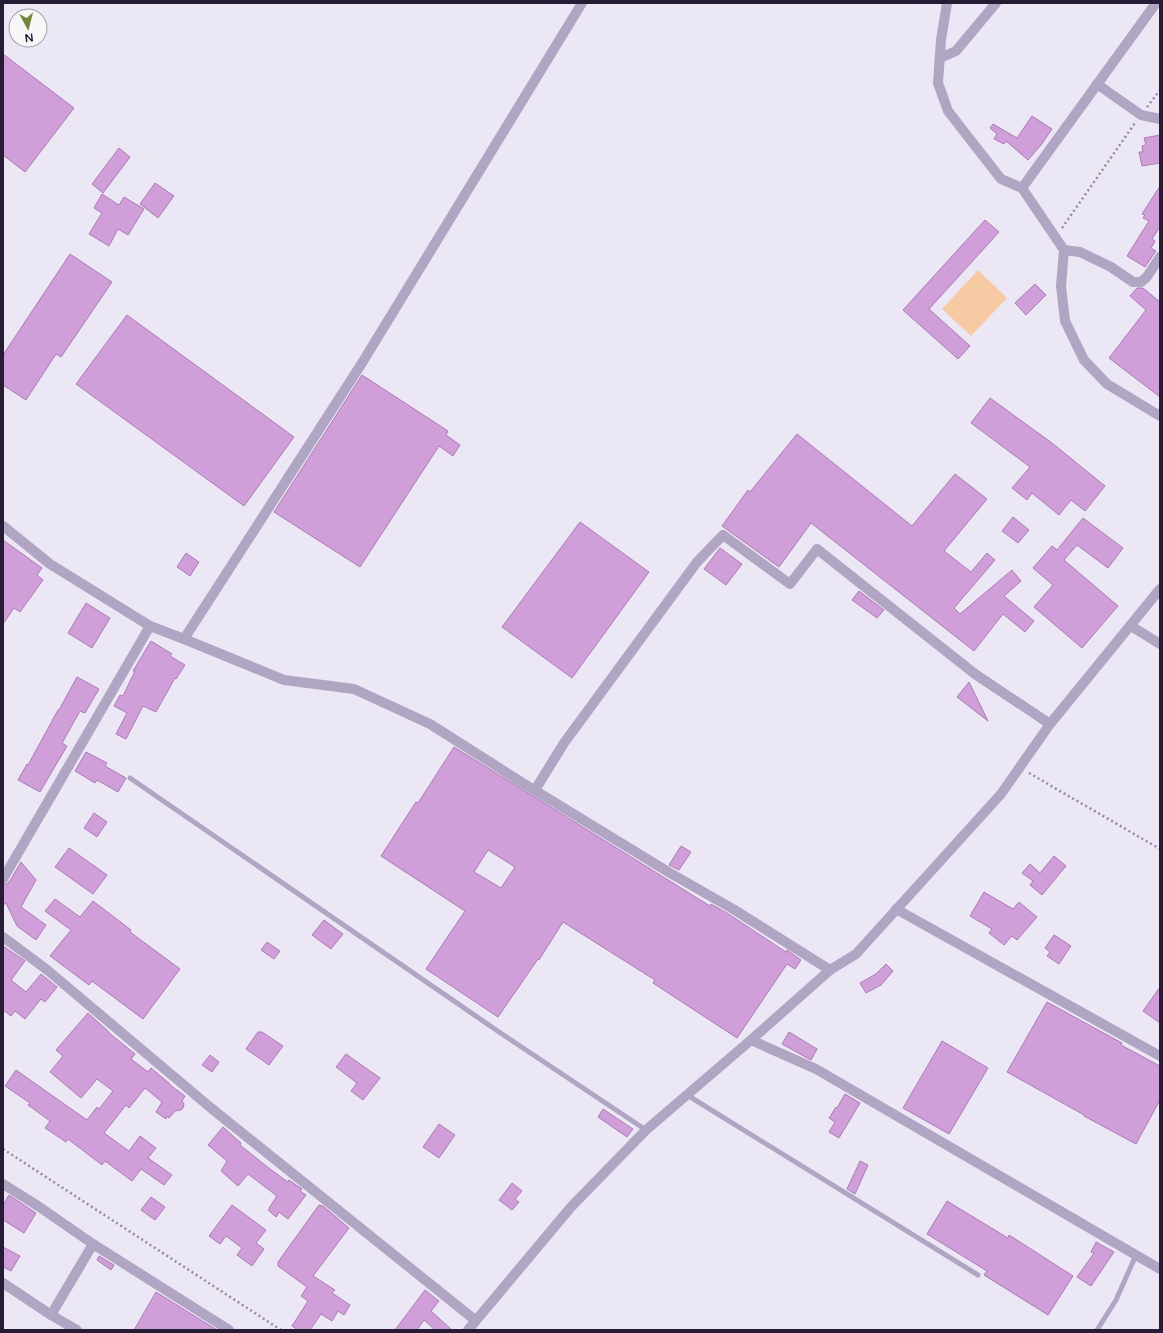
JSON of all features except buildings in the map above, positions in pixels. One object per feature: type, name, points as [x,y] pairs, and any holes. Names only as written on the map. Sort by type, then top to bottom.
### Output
[{"type":"street","points":[[184,638],[362,363],[582,3]]},
{"type":"street","points":[[947,3],[940,40],[938,83],[948,111],[1001,179],[1022,188],[1056,236],[1064,250],[1061,286],[1065,321],[1084,360],[1108,384],[1160,416]]},
{"type":"street","points":[[940,58],[956,51],[996,3]]},
{"type":"street","points":[[1022,188],[1156,3]]},
{"type":"street","points":[[1098,84],[1141,115],[1160,118]]},
{"type":"street","points":[[1064,250],[1080,252],[1111,267],[1133,282],[1140,282],[1146,278],[1160,257]]},
{"type":"street","points":[[3,526],[50,564],[150,626],[184,638],[284,680],[354,689],[430,724],[535,790],[670,873],[733,909],[830,970]]},
{"type":"street","points":[[535,790],[564,744],[697,562],[723,535],[790,584],[817,549],[975,674],[1050,724]]},
{"type":"street","points":[[468,1330],[571,1207],[646,1130],[830,970],[856,954],[1001,794],[1050,724],[1160,589]]},
{"type":"street","points":[[3,879],[150,626]]},
{"type":"street","points":[[1131,626],[1160,644]]},
{"type":"street","points":[[896,909],[1160,1056]]},
{"type":"street","points":[[3,937],[46,969],[211,1108],[475,1320]]},
{"type":"street","points":[[751,1040],[816,1069],[1160,1269]]},
{"type":"street","points":[[3,1184],[93,1244],[229,1330]]},
{"type":"street","points":[[51,1315],[93,1244]]},
{"type":"street","points":[[3,1284],[77,1330]]},
{"type":"lane","points":[[130,778],[646,1130]]},
{"type":"lane","points":[[687,1095],[978,1275]]},
{"type":"lane","points":[[1097,1330],[1116,1300],[1136,1255]]},
{"type":"path","points":[[1056,236],[1160,90]]},
{"type":"path","points":[[1020,767],[1160,849]]},
{"type":"path","points":[[3,1149],[281,1330]]},
{"type":"shaded area","points":[[978,270],[1007,298],[971,336],[942,309]]}]
